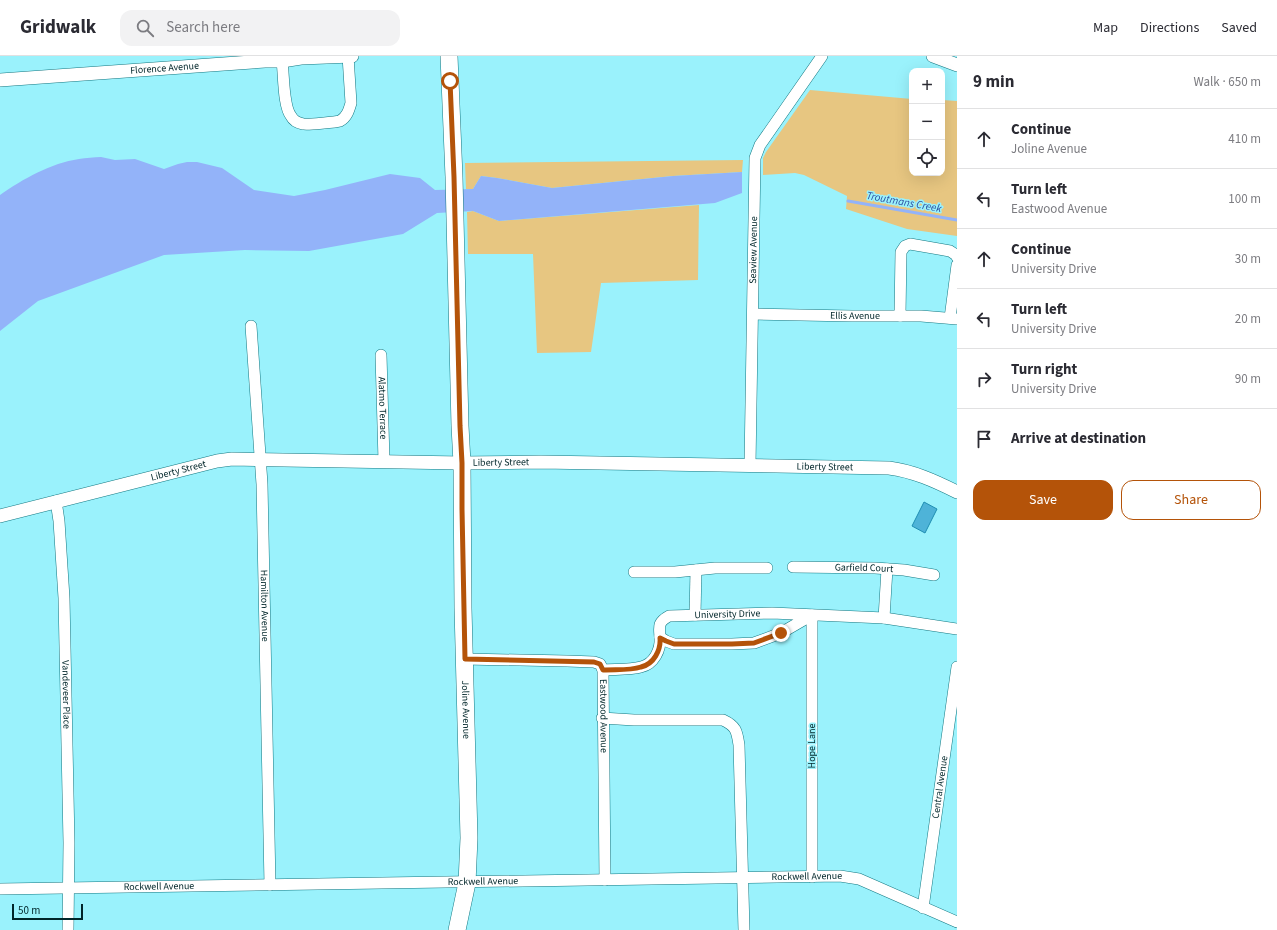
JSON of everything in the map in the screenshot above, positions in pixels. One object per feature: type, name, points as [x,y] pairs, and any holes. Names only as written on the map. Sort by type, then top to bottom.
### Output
[{"type":"main road","name":"Joline Avenue","points":[[449,56],[462,463],[469,838],[467,883],[457,930]]},
{"type":"street","points":[[282,61],[286,106],[289,114],[297,122],[303,124],[330,122],[340,121],[345,117],[351,103],[348,56]]},
{"type":"street","name":"Florence Avenue","points":[[0,80],[282,61],[301,58],[352,56]]},
{"type":"street","name":"Seaview Avenue","points":[[750,465],[755,158],[760,145],[822,56]]},
{"type":"street","points":[[933,56],[957,65]]},
{"type":"street","points":[[900,316],[901,252],[905,246],[910,244],[950,251],[957,257]]},
{"type":"street","points":[[954,319],[957,265]]},
{"type":"street","name":"Ellis Avenue","points":[[753,314],[921,316],[954,319]]},
{"type":"street","name":"Hamilton Avenue","points":[[251,326],[262,484],[270,885]]},
{"type":"street","name":"Alatmo Terrace","points":[[381,355],[384,461]]},
{"type":"street","name":"Liberty Street","points":[[0,516],[217,461],[232,459],[462,463],[541,462],[888,468],[912,473],[957,492]]},
{"type":"street","name":"Vandeveer Place","points":[[56,501],[59,521],[64,598],[69,843],[68,930]]},
{"type":"street","name":"Garfield Court","points":[[793,567],[887,569],[934,575]]},
{"type":"street","points":[[634,572],[675,572],[715,568],[767,568]]},
{"type":"street","points":[[884,618],[887,569]]},
{"type":"street","points":[[695,615],[696,570]]},
{"type":"street","name":"University Drive","points":[[603,670],[641,667],[648,664],[657,655],[660,644],[659,627],[662,620],[669,616],[772,613],[884,618],[957,629]]},
{"type":"street","points":[[660,638],[674,644],[754,643],[781,633],[812,615]]},
{"type":"street","name":"Hope Lane","points":[[812,615],[812,877]]},
{"type":"street","name":"Eastwood Avenue","points":[[465,659],[594,662],[600,664],[603,670],[602,718],[605,880]]},
{"type":"street","name":"Central Avenue","points":[[923,908],[957,667]]},
{"type":"street","points":[[602,718],[634,720],[723,720],[730,723],[736,729],[739,745],[744,930]]},
{"type":"street","name":"Rockwell Avenue","points":[[0,889],[467,883],[840,876],[859,879],[957,922]]},
{"type":"shaded area","points":[[810,90],[909,99],[909,176],[945,176],[945,100],[957,101],[957,236],[907,229],[846,209],[847,196],[804,175],[795,173],[763,175],[763,158]]},
{"type":"shaded area","points":[[743,160],[742,172],[673,176],[552,188],[481,176],[473,189],[466,189],[465,163]]},
{"type":"shaded area","points":[[699,205],[698,280],[601,283],[591,352],[537,353],[533,254],[468,254],[467,212],[473,211],[499,221]]},
{"type":"water","points":[[101,157],[115,160],[135,159],[164,169],[187,162],[197,162],[222,168],[254,190],[294,196],[390,174],[420,178],[435,190],[473,189],[481,176],[552,188],[673,176],[742,172],[742,193],[715,203],[499,221],[473,211],[437,213],[403,234],[309,251],[245,250],[164,255],[38,301],[0,331],[0,195],[38,172],[58,164],[84,158]]},
{"type":"building","points":[[924,502],[937,509],[925,533],[912,526]]},
{"type":"waterway","name":"Troutmans Creek","points":[[848,201],[957,220]]},
{"type":"route","points":[[450,81],[462,463],[463,608],[465,659],[594,662],[600,664],[603,670],[630,668],[641,667],[648,664],[657,655],[660,638],[674,644],[732,644],[754,643],[781,633]]}]
